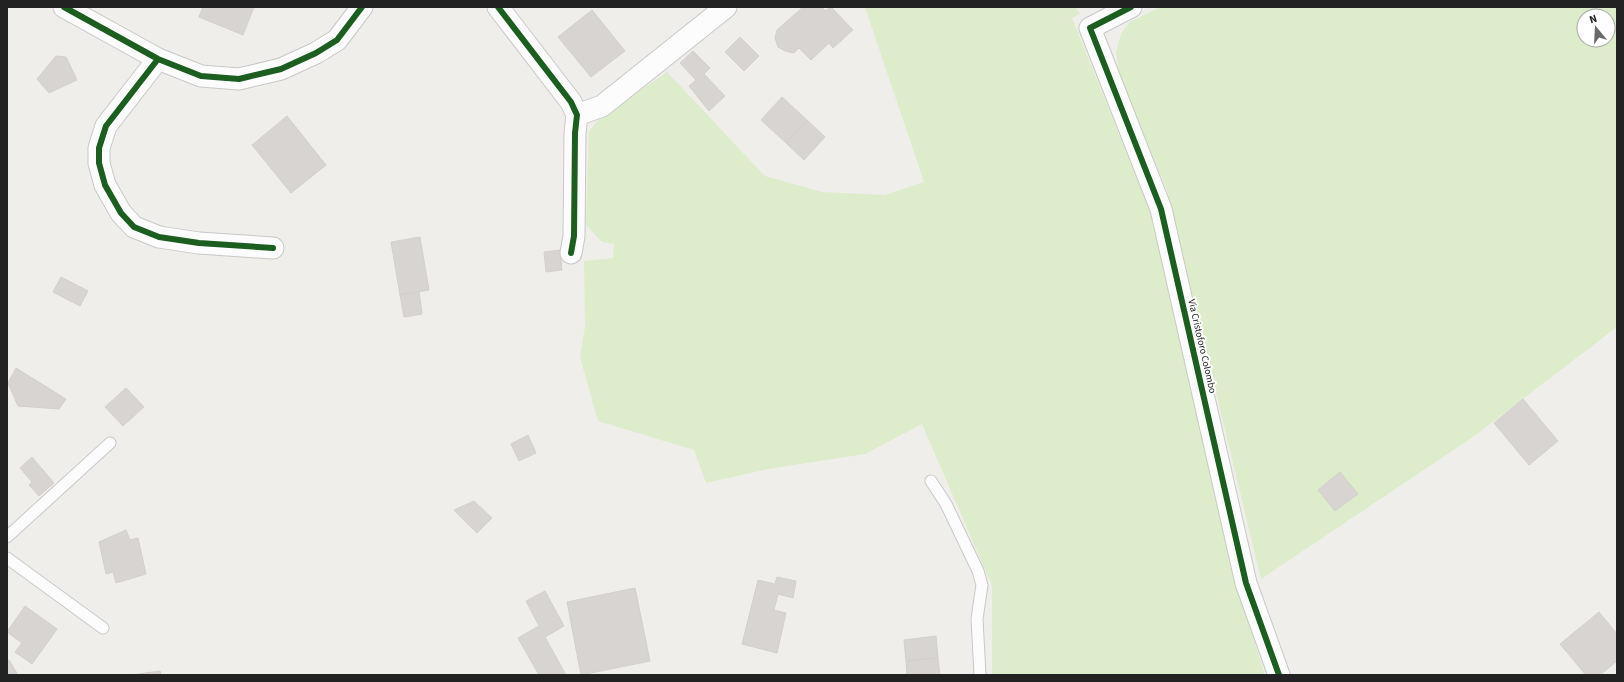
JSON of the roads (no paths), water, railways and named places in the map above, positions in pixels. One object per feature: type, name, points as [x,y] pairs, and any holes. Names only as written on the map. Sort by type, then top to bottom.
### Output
[{"type":"street","points":[[64,7],[158,59],[201,76],[239,79],[281,69],[316,54],[337,40],[362,7]]},
{"type":"street","points":[[498,7],[571,102],[577,115],[575,133],[574,236],[571,253]]},
{"type":"street","points":[[577,115],[602,106],[726,7]]},
{"type":"street","name":"Via Cristoforo Colombo","points":[[1131,7],[1090,28],[1161,209],[1246,583],[1279,675]]},
{"type":"street","points":[[158,59],[106,126],[99,148],[99,164],[105,186],[121,213],[134,227],[159,237],[199,243],[273,248]]},
{"type":"lane","points":[[7,537],[110,443]]},
{"type":"lane","points":[[931,481],[946,504],[978,571],[982,585],[977,619],[980,675]]},
{"type":"lane","points":[[7,558],[103,628]]}]
